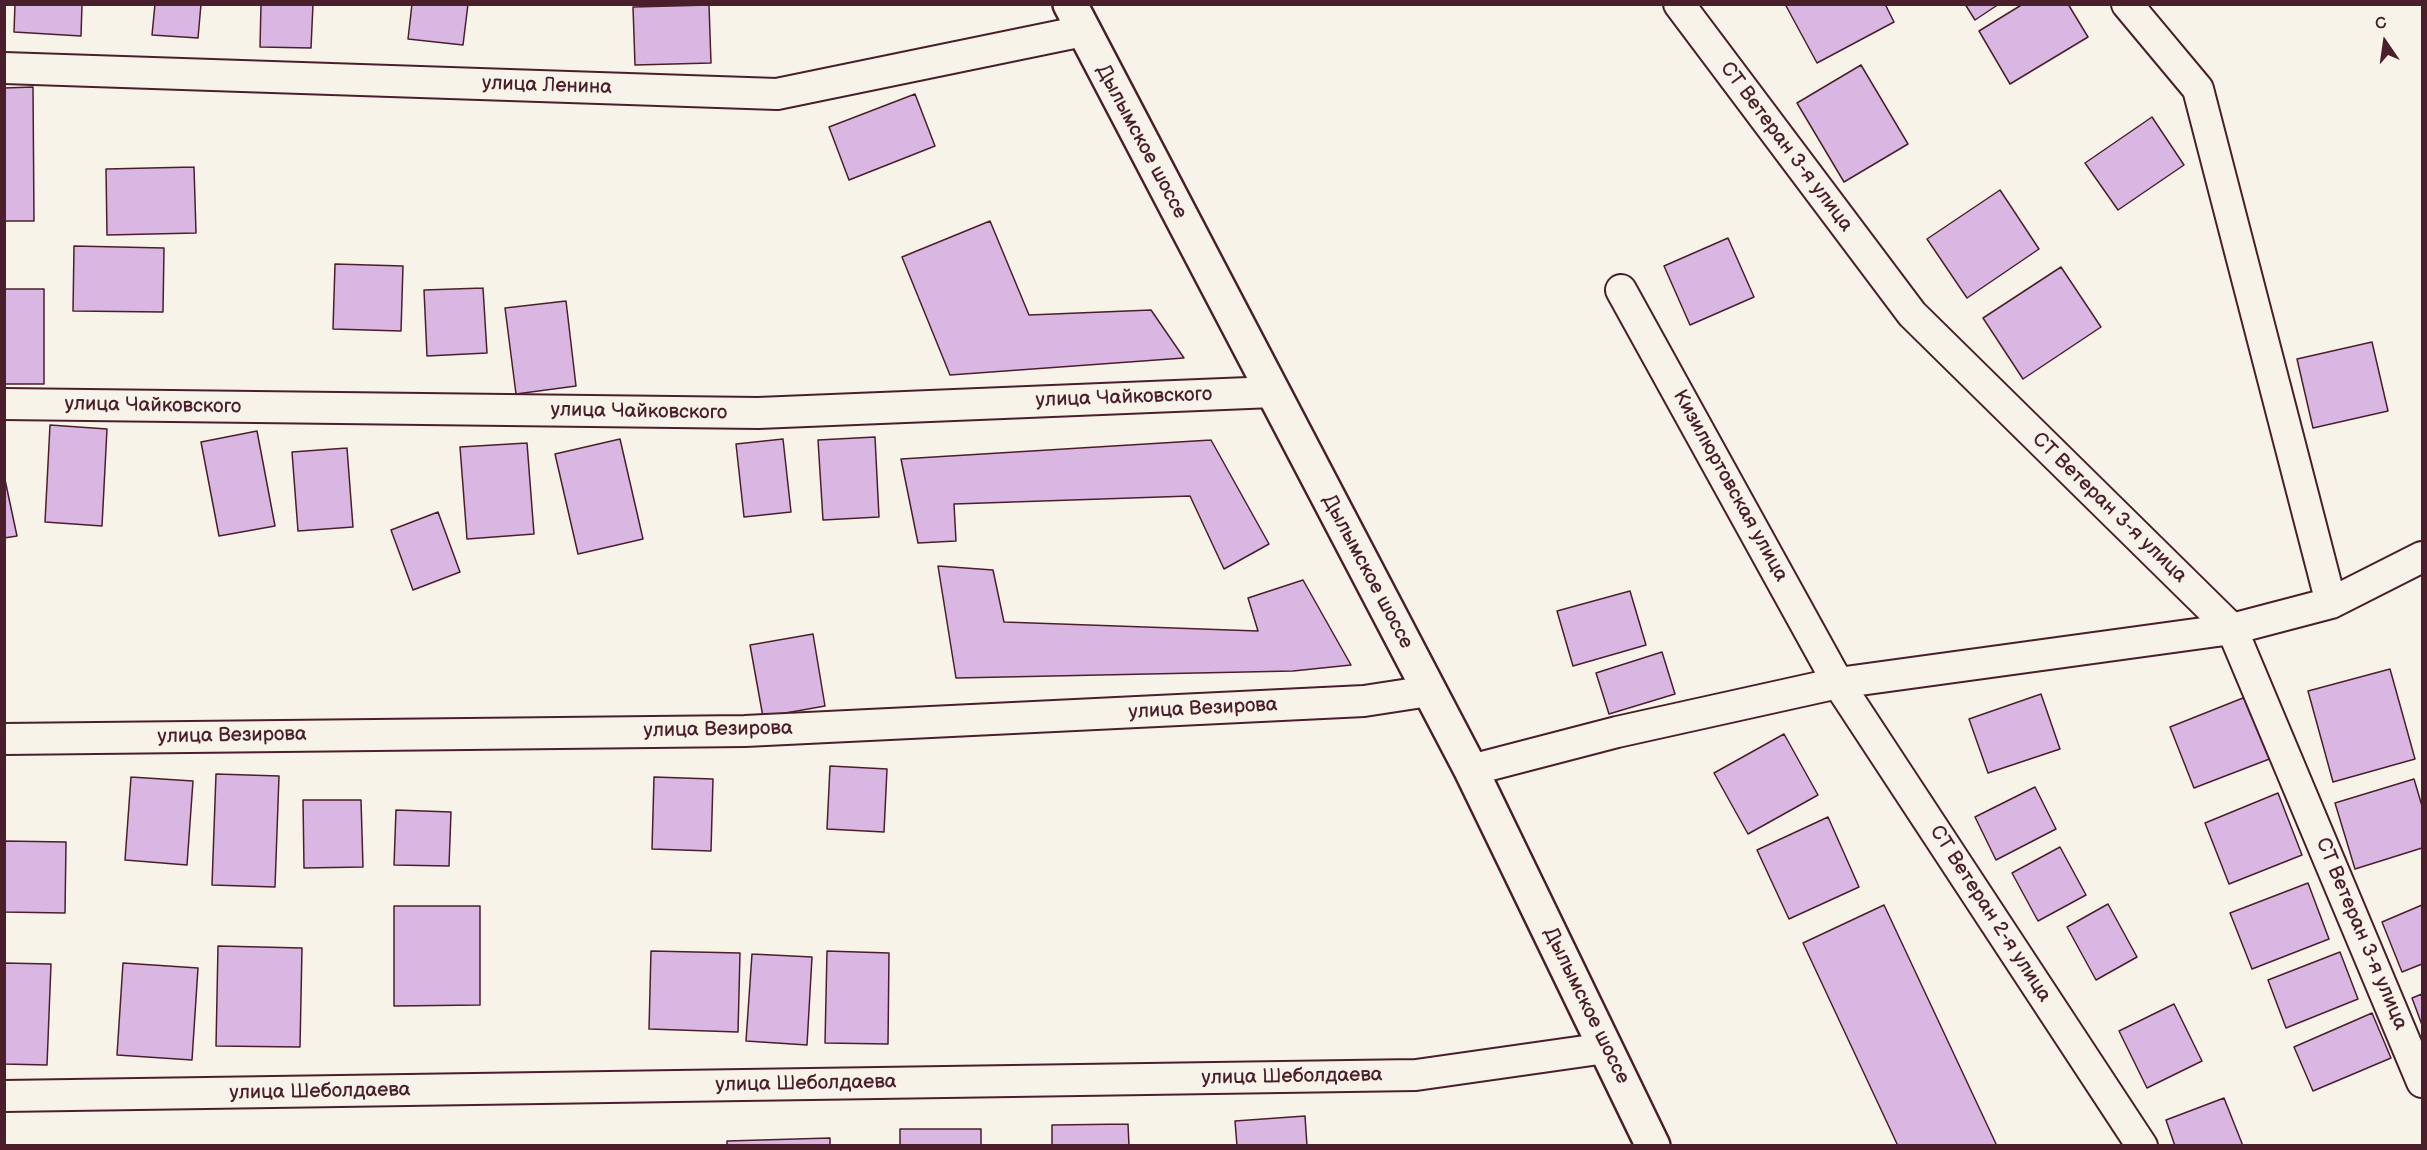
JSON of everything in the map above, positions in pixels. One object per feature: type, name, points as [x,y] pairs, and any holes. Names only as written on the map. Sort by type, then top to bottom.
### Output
[{"type":"main road","name":"Дылымское шоссе","points":[[1076,18],[1471,770],[1653,1146]]},
{"type":"street","name":"СТ Ветеран 3-я улица","points":[[1679,4],[1912,314],[2232,629],[2422,1082]]},
{"type":"street","points":[[2127,4],[2198,89],[2331,603]]},
{"type":"street","name":"улица Ленина","points":[[4,68],[777,93],[1076,18]]},
{"type":"street","name":"Кизилюртовская улица","points":[[1621,290],[1838,683]]},
{"type":"street","name":"улица Чайковского","points":[[4,404],[758,413],[1273,392]]},
{"type":"street","points":[[1471,770],[1617,732],[1838,683],[2232,629],[2331,603],[2422,557]]},
{"type":"street","name":"СТ Ветеран 2-я улица","points":[[1838,683],[2142,1146]]},
{"type":"street","name":"улица Везирова","points":[[4,739],[745,731],[1364,701],[1429,691]]},
{"type":"street","name":"улица Шеболдаева","points":[[4,1096],[1416,1075],[1606,1048]]},
{"type":"building","points":[[15,4],[82,4],[81,36],[14,32]]},
{"type":"building","points":[[155,4],[201,4],[198,38],[152,35]]},
{"type":"building","points":[[261,4],[313,4],[311,48],[260,47]]},
{"type":"building","points":[[412,4],[468,4],[463,45],[408,39]]},
{"type":"building","points":[[1785,4],[1885,4],[1894,22],[1817,63]]},
{"type":"building","points":[[1965,4],[1999,4],[1975,20]]},
{"type":"building","points":[[2023,4],[2068,4],[2088,37],[2010,84],[1979,31]]},
{"type":"building","points":[[709,5],[711,63],[635,65],[633,7]]},
{"type":"building","points":[[1861,65],[1908,144],[1844,182],[1797,103]]},
{"type":"building","points":[[33,87],[34,221],[4,221],[4,88]]},
{"type":"building","points":[[915,94],[935,146],[849,180],[829,127]]},
{"type":"building","points":[[2152,117],[2184,165],[2118,210],[2085,163]]},
{"type":"building","points":[[194,167],[196,233],[107,235],[106,169]]},
{"type":"building","points":[[2000,190],[2039,249],[1967,298],[1927,239]]},
{"type":"building","points":[[990,221],[1029,315],[1151,310],[1184,358],[950,375],[902,257]]},
{"type":"building","points":[[1728,238],[1754,297],[1690,325],[1664,266]]},
{"type":"building","points":[[74,246],[164,248],[163,312],[73,311]]},
{"type":"building","points":[[335,264],[403,266],[401,331],[333,329]]},
{"type":"building","points":[[2061,267],[2101,327],[2023,379],[1983,318]]},
{"type":"building","points":[[483,288],[487,353],[427,356],[424,290]]},
{"type":"building","points":[[4,289],[44,289],[44,384],[4,384]]},
{"type":"building","points":[[566,301],[576,386],[516,394],[505,308]]},
{"type":"building","points":[[2372,342],[2388,411],[2313,428],[2297,359]]},
{"type":"building","points":[[50,425],[107,429],[102,526],[45,522]]},
{"type":"building","points":[[257,431],[275,526],[219,536],[201,442]]},
{"type":"building","points":[[875,437],[879,517],[823,520],[818,440]]},
{"type":"building","points":[[620,439],[643,539],[578,554],[555,454]]},
{"type":"building","points":[[783,439],[791,512],[744,517],[736,444]]},
{"type":"building","points":[[1211,440],[1269,544],[1224,569],[1190,496],[954,504],[956,541],[918,543],[901,459]]},
{"type":"building","points":[[527,443],[534,534],[467,539],[460,447]]},
{"type":"building","points":[[347,448],[353,527],[298,531],[292,452]]},
{"type":"building","points":[[4,475],[17,536],[4,538]]},
{"type":"building","points":[[438,512],[460,572],[413,590],[391,530]]},
{"type":"building","points":[[938,566],[993,570],[1004,622],[1258,631],[1248,598],[1303,580],[1351,665],[1293,671],[956,678]]},
{"type":"building","points":[[1630,591],[1646,645],[1573,666],[1557,611]]},
{"type":"building","points":[[813,634],[825,706],[763,717],[750,645]]},
{"type":"building","points":[[1662,652],[1675,694],[1609,714],[1596,673]]},
{"type":"building","points":[[2390,669],[2415,759],[2333,782],[2308,691]]},
{"type":"building","points":[[2041,694],[2060,749],[1988,773],[1969,719]]},
{"type":"building","points":[[2248,696],[2272,758],[2194,788],[2170,727]]},
{"type":"building","points":[[1784,734],[1818,795],[1748,834],[1714,773]]},
{"type":"building","points":[[830,766],[887,769],[884,832],[827,829]]},
{"type":"building","points":[[216,774],[279,776],[275,887],[212,885]]},
{"type":"building","points":[[131,777],[193,781],[187,865],[125,860]]},
{"type":"building","points":[[654,777],[713,779],[711,851],[652,849]]},
{"type":"building","points":[[2414,779],[2422,806],[2422,848],[2355,869],[2335,803]]},
{"type":"building","points":[[2035,787],[2056,829],[1996,860],[1975,817]]},
{"type":"building","points":[[2278,793],[2302,855],[2229,884],[2205,823]]},
{"type":"building","points":[[303,800],[361,800],[363,867],[304,868]]},
{"type":"building","points":[[396,810],[451,812],[449,866],[394,865]]},
{"type":"building","points":[[1828,817],[1859,887],[1789,919],[1757,850]]},
{"type":"building","points":[[4,841],[66,842],[65,913],[4,912]]},
{"type":"building","points":[[2060,847],[2086,895],[2038,921],[2012,873]]},
{"type":"building","points":[[2308,883],[2329,939],[2252,969],[2230,913]]},
{"type":"building","points":[[2108,904],[2137,957],[2096,980],[2067,927]]},
{"type":"building","points":[[1884,905],[1997,1146],[1898,1146],[1803,943]]},
{"type":"building","points":[[2422,905],[2422,964],[2402,972],[2382,922]]},
{"type":"building","points":[[394,906],[480,906],[480,1005],[394,1006]]},
{"type":"building","points":[[218,946],[302,948],[300,1047],[216,1046]]},
{"type":"building","points":[[651,951],[740,953],[738,1032],[649,1029]]},
{"type":"building","points":[[827,951],[889,953],[888,1044],[825,1043]]},
{"type":"building","points":[[2340,952],[2358,999],[2286,1028],[2268,980]]},
{"type":"building","points":[[752,954],[812,957],[807,1045],[746,1041]]},
{"type":"building","points":[[4,963],[51,964],[47,1065],[4,1064]]},
{"type":"building","points":[[123,963],[198,968],[192,1060],[117,1055]]},
{"type":"building","points":[[2422,994],[2422,1025],[2412,998]]},
{"type":"building","points":[[2174,1004],[2202,1061],[2147,1088],[2119,1031]]},
{"type":"building","points":[[2372,1013],[2391,1058],[2313,1091],[2294,1047]]},
{"type":"building","points":[[2224,1098],[2243,1146],[2175,1146],[2166,1120]]},
{"type":"building","points":[[1305,1116],[1307,1146],[1237,1146],[1235,1121]]},
{"type":"building","points":[[1128,1124],[1129,1146],[1052,1146],[1052,1125]]},
{"type":"building","points":[[900,1129],[981,1129],[981,1146],[900,1146]]},
{"type":"building","points":[[830,1138],[830,1146],[727,1146],[727,1141]]}]
